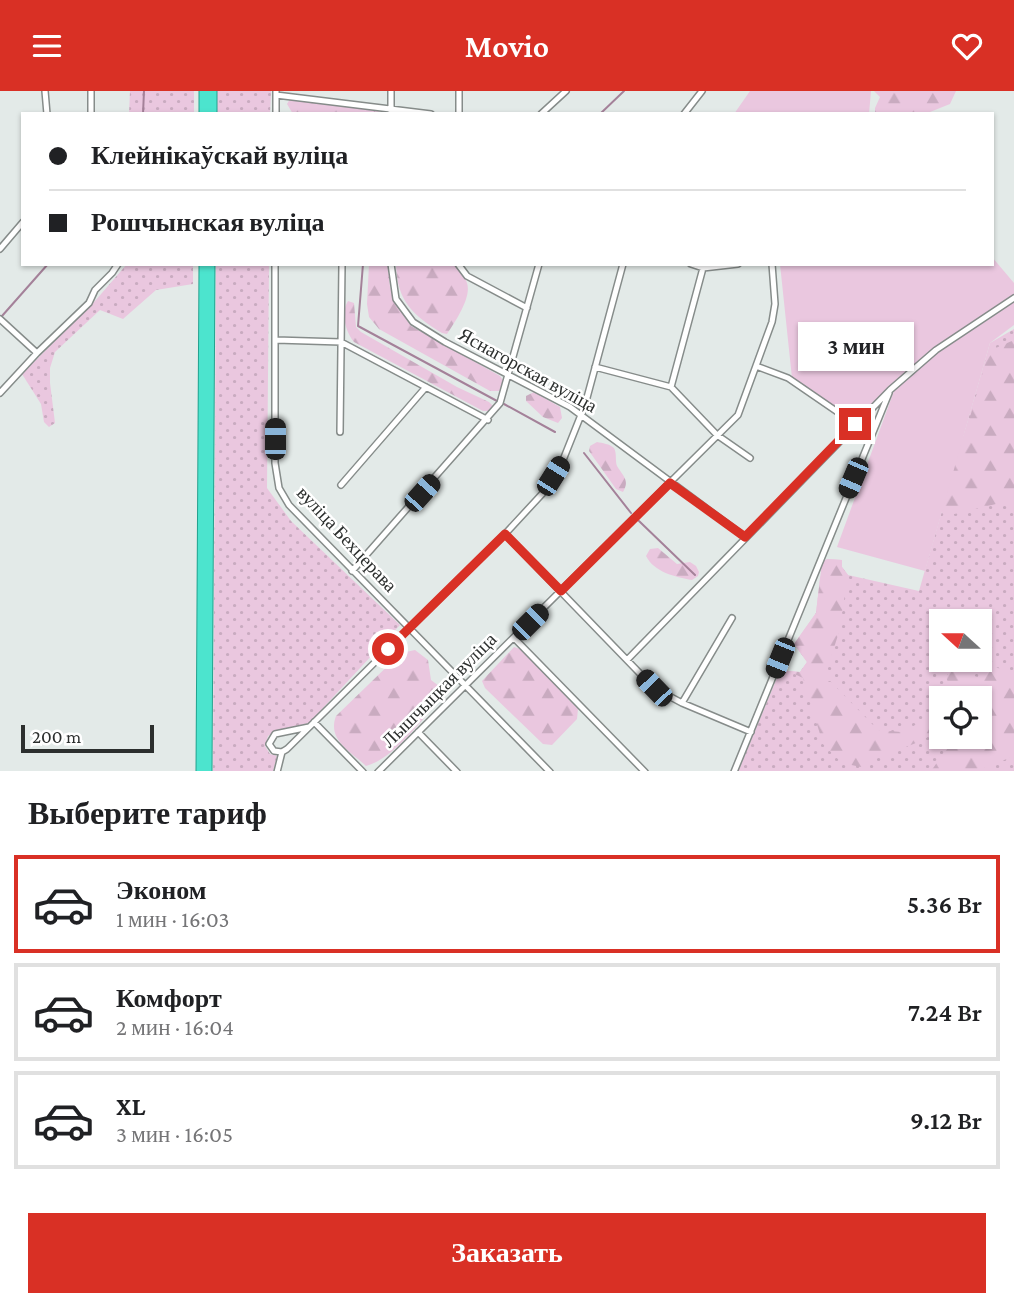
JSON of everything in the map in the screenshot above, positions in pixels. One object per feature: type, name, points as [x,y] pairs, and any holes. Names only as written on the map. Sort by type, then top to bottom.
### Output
[{"type":"highway","points":[[204,91],[204,112]]},
{"type":"highway","points":[[212,91],[212,112]]},
{"type":"highway","points":[[201,771],[204,266]]},
{"type":"highway","points":[[207,771],[211,266]]},
{"type":"street","points":[[46,91],[47,112]]},
{"type":"street","points":[[91,91],[91,112]]},
{"type":"street","points":[[276,112],[276,93],[391,111],[391,91]]},
{"type":"street","points":[[460,91],[460,112]]},
{"type":"street","points":[[543,112],[566,91]]},
{"type":"street","points":[[686,112],[702,91]]},
{"type":"street","points":[[0,249],[21,224]]},
{"type":"street","points":[[0,393],[89,303],[95,290],[117,266]]},
{"type":"street","name":"вуліца Бехцерава","points":[[275,266],[275,463],[279,488],[289,505],[549,771]]},
{"type":"street","points":[[340,432],[342,266]]},
{"type":"street","name":"Яснагорская вуліца","points":[[391,266],[396,299],[413,322],[581,415],[745,537]]},
{"type":"street","points":[[460,266],[467,276],[527,308]]},
{"type":"street","points":[[352,571],[488,420],[500,403],[538,266]]},
{"type":"street","points":[[277,771],[282,752],[505,534],[543,493],[563,460],[581,415],[621,266]]},
{"type":"street","points":[[697,266],[720,266]]},
{"type":"street","name":"Лышчыцкая вуліца","points":[[380,771],[738,415],[772,321],[775,304],[772,266]]},
{"type":"street","points":[[671,387],[703,268]]},
{"type":"street","points":[[627,660],[890,390],[936,350],[1014,298]]},
{"type":"street","points":[[0,319],[37,353]]},
{"type":"street","points":[[276,340],[341,342],[488,420]]},
{"type":"street","points":[[756,366],[788,378],[855,424]]},
{"type":"street","points":[[595,367],[671,387],[717,435],[750,459]]},
{"type":"street","points":[[341,485],[426,387]]},
{"type":"street","points":[[734,771],[890,390]]},
{"type":"street","points":[[505,534],[654,688],[751,732]]},
{"type":"street","points":[[682,703],[732,618]]},
{"type":"street","points":[[514,638],[644,771]]},
{"type":"street","points":[[282,752],[272,749],[269,744],[272,736],[312,725]]},
{"type":"street","points":[[312,725],[362,771]]},
{"type":"street","points":[[418,732],[456,771]]},
{"type":"green space","points":[[130,91],[194,91],[194,112],[129,112]]},
{"type":"green space","points":[[217,91],[271,91],[270,112],[217,112]]},
{"type":"green space","points":[[750,91],[871,91],[869,112],[735,112]]},
{"type":"green space","points":[[874,91],[956,91],[950,104],[930,112],[875,112],[880,97]]},
{"type":"green space","points":[[290,99],[381,112],[292,112],[287,104]]},
{"type":"green space","points":[[994,259],[1014,283],[1014,325],[990,343],[925,571],[837,547],[898,380],[852,421],[792,378],[780,266],[994,266]]},
{"type":"green space","points":[[125,266],[193,266],[193,284],[156,290],[123,319],[100,310],[55,352],[50,368],[50,383],[55,423],[49,427],[44,422],[41,404],[22,374],[95,301]]},
{"type":"green space","points":[[216,266],[269,266],[267,488],[291,521],[400,625],[309,723],[275,731],[268,736],[265,746],[270,754],[277,756],[273,771],[213,771]]},
{"type":"green space","points":[[369,266],[388,266],[390,287],[397,305],[411,326],[500,376],[504,382],[499,391],[490,391],[379,329],[369,317]]},
{"type":"green space","points":[[396,266],[456,266],[463,275],[468,289],[462,309],[447,334],[423,320],[408,306],[397,277]]},
{"type":"green space","points":[[348,301],[354,303],[356,327],[361,332],[457,387],[489,402],[493,406],[490,411],[483,411],[354,342],[345,323],[344,311]]},
{"type":"green space","points":[[1014,329],[1014,771],[738,771],[781,668],[800,672],[807,662],[794,644],[816,613],[820,578],[827,559],[842,560],[842,567],[848,575],[919,591],[990,343]]},
{"type":"green space","points":[[1014,340],[1014,507],[1000,503],[946,516],[935,506],[968,424],[989,351]]},
{"type":"green space","points":[[534,392],[560,407],[562,418],[558,423],[543,417],[526,401],[526,396]]},
{"type":"green space","points":[[597,442],[614,448],[617,466],[626,481],[623,492],[616,489],[589,451],[590,446]]},
{"type":"green space","points":[[658,548],[677,564],[690,562],[696,566],[698,576],[692,580],[685,579],[654,566],[646,556],[650,549]]},
{"type":"green space","points":[[827,559],[842,560],[842,567],[848,575],[839,632],[823,682],[831,682],[878,730],[901,732],[929,718],[929,736],[861,767],[842,763],[823,744],[803,678],[788,671],[800,672],[807,662],[794,644],[816,613],[822,562]]},
{"type":"green space","points":[[514,647],[520,649],[578,709],[577,719],[552,745],[543,744],[485,688],[482,681]]},
{"type":"green space","points":[[415,650],[428,660],[431,680],[443,689],[442,697],[398,746],[377,762],[366,766],[337,738],[334,724],[336,716],[401,653]]},
{"type":"green space","points":[[992,665],[1014,675],[1014,756],[977,771],[931,771],[947,749],[992,749],[992,686],[949,686],[946,677],[949,672],[955,672],[978,677],[982,672],[992,672]]},
{"type":"waterway","points":[[143,112],[144,91]]},
{"type":"waterway","points":[[602,112],[624,91]]},
{"type":"waterway","points":[[2,316],[46,266]]},
{"type":"waterway","points":[[363,266],[358,326],[497,401]]},
{"type":"waterway","points":[[504,404],[555,432]]},
{"type":"waterway","points":[[584,453],[631,513]]},
{"type":"waterway","points":[[639,521],[695,575]]},
{"type":"route","points":[[388,649],[505,534],[561,591],[670,483],[745,537],[855,424]]}]
